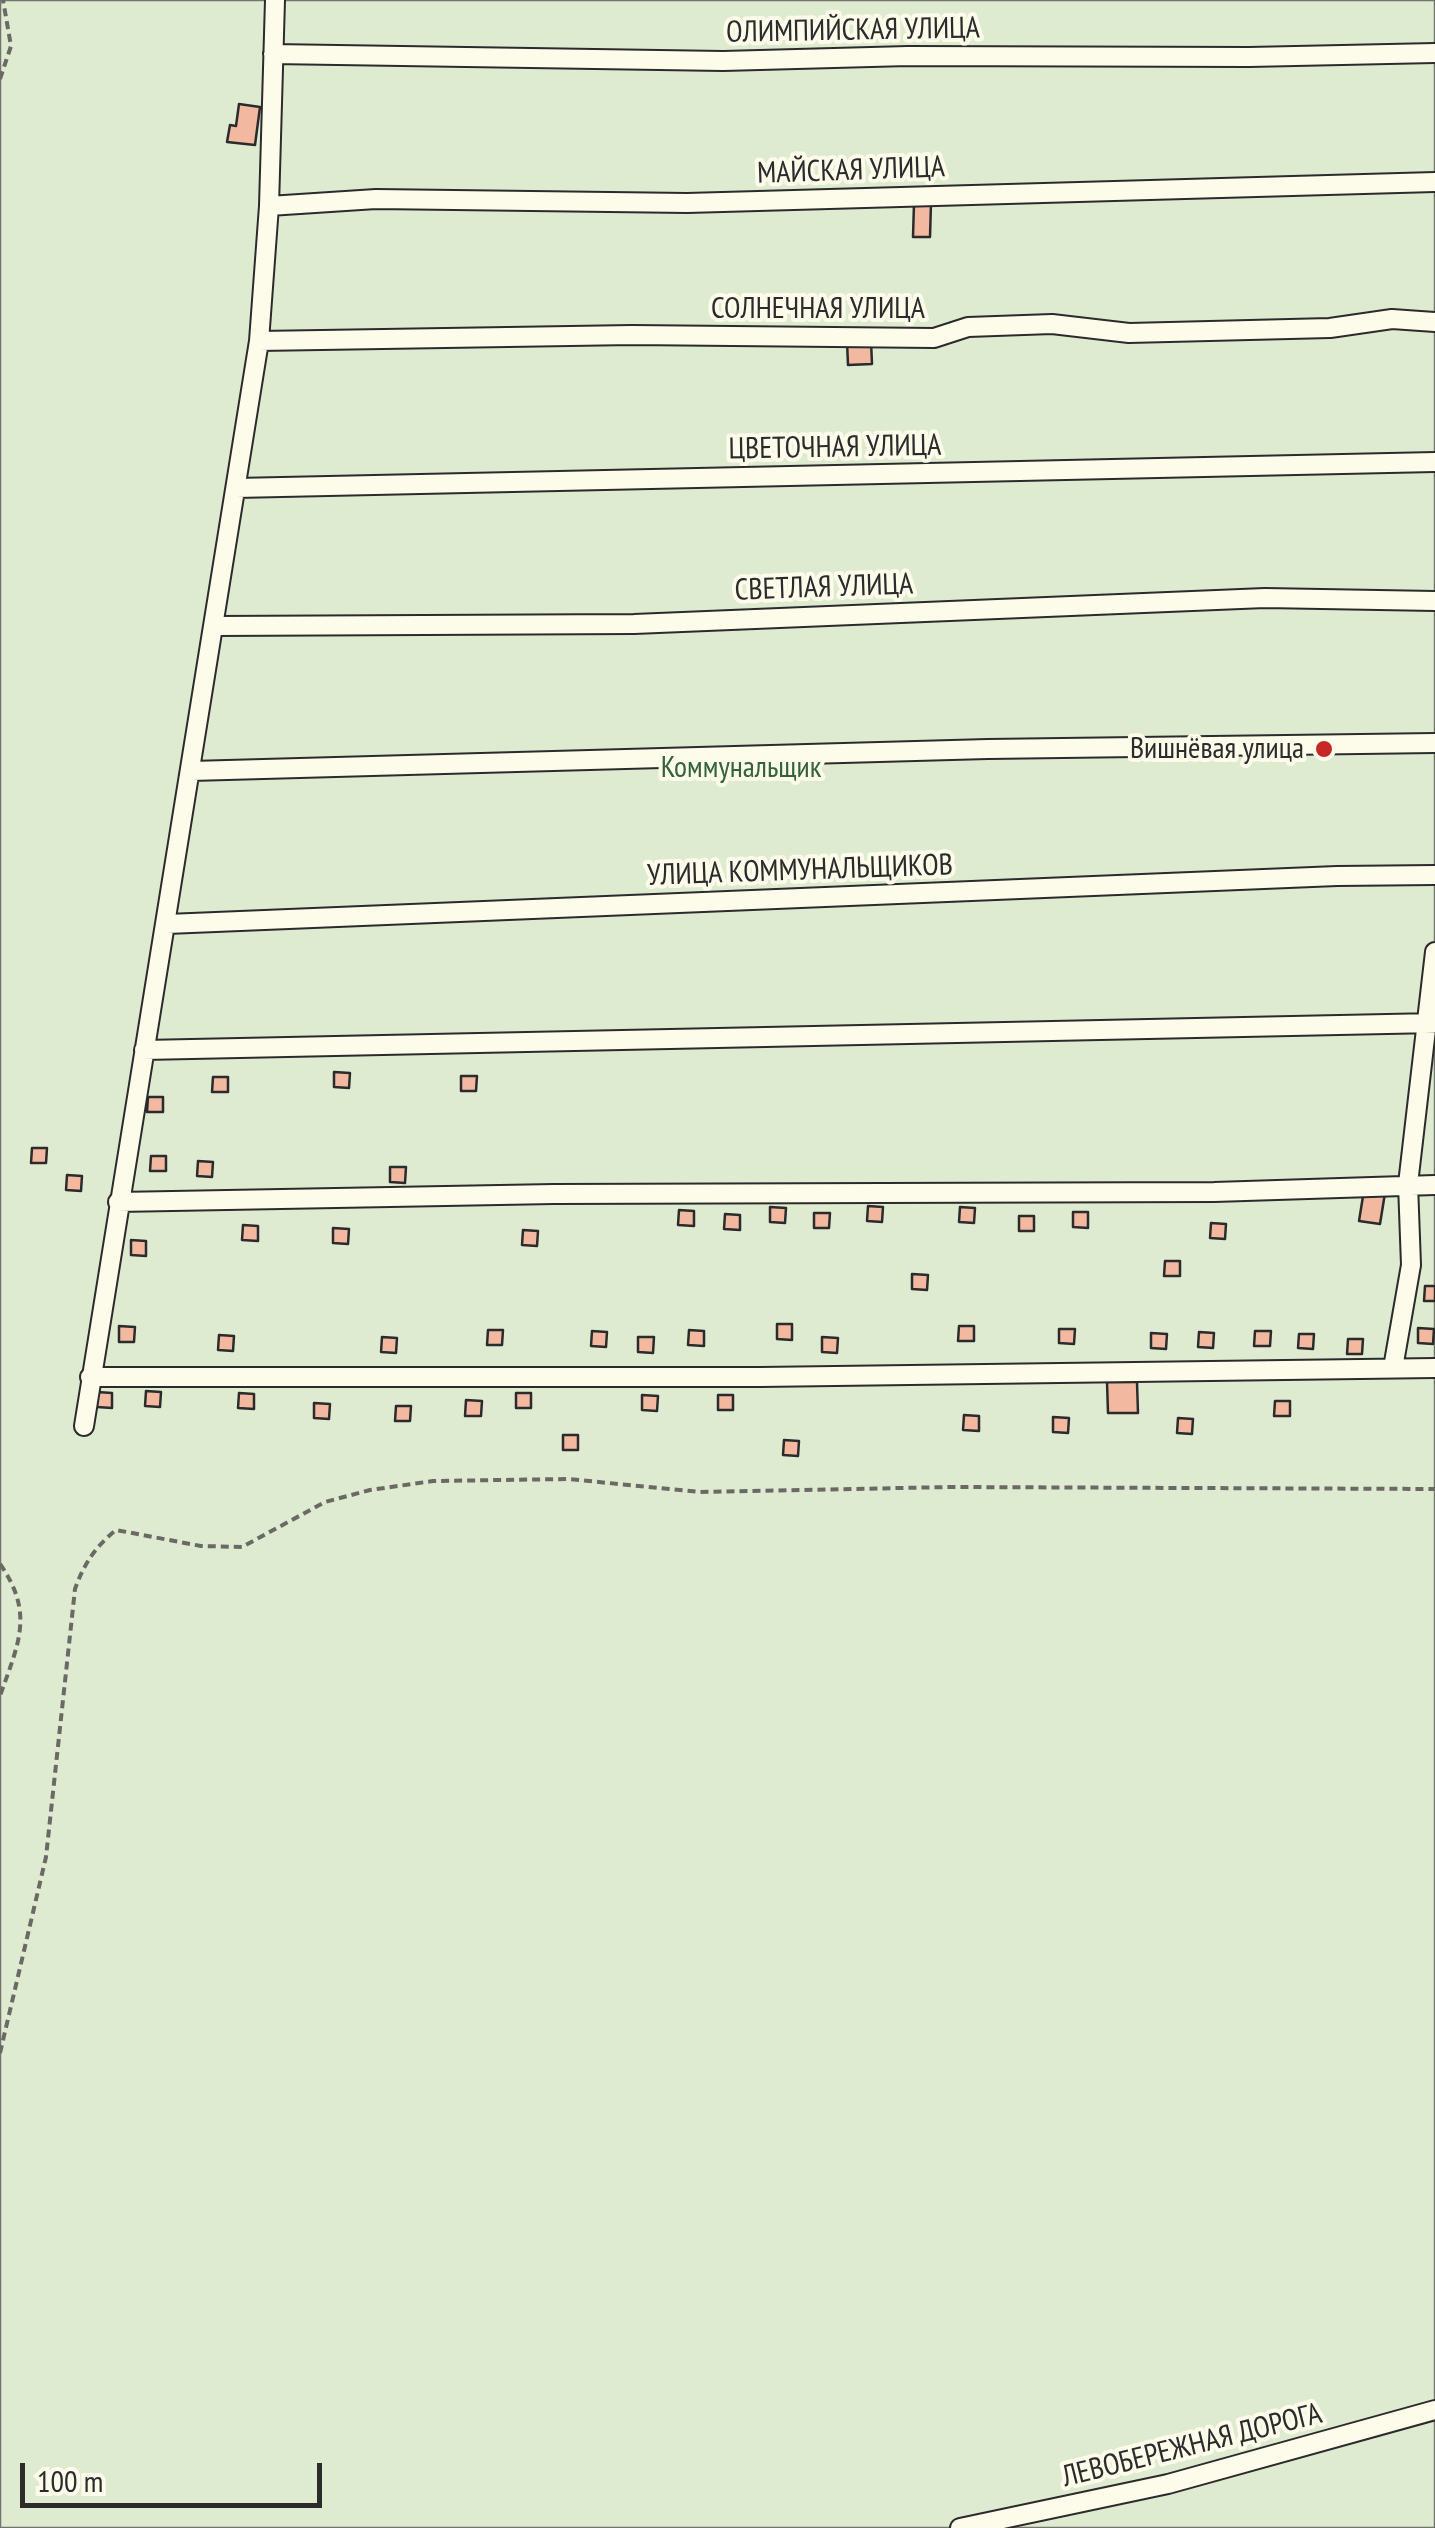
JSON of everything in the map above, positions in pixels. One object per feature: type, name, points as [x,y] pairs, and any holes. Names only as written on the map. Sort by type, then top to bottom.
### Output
[{"type":"street","points":[[84,1426],[259,341],[269,206],[275,0]]},
{"type":"street","name":"ОЛИМПИЙСКАЯ УЛИЦА","points":[[273,54],[723,61],[1435,53]]},
{"type":"street","name":"МАЙСКАЯ УЛИЦА","points":[[269,206],[376,199],[687,203],[1435,182]]},
{"type":"street","name":"СОЛНЕЧНАЯ УЛИЦА","points":[[259,341],[632,335],[934,338],[968,328],[1035,324],[1129,333],[1330,328],[1392,319],[1435,322]]},
{"type":"street","name":"ЦВЕТОЧНАЯ УЛИЦА","points":[[236,488],[1435,462]]},
{"type":"street","name":"СВЕТЛАЯ УЛИЦА","points":[[215,626],[634,624],[1265,598],[1435,601]]},
{"type":"street","points":[[191,771],[988,749],[1435,743]]},
{"type":"street","name":"УЛИЦА КОММУНАЛЬЩИКОВ","points":[[167,924],[1435,875]]},
{"type":"street","points":[[1393,1368],[1412,1265],[1408,1184],[1431,1023],[1435,952]]},
{"type":"street","points":[[144,1050],[1431,1023]]},
{"type":"street","points":[[118,1202],[573,1194],[1214,1192],[1435,1185]]},
{"type":"street","points":[[90,1377],[760,1377],[1435,1368]]},
{"type":"street","name":"ЛЕВОБЕРЕЖНАЯ ДОРОГА","points":[[960,2528],[1168,2484],[1435,2410]]},
{"type":"path","points":[[0,80],[10,46],[2,0]]},
{"type":"path","points":[[0,2052],[46,1856],[75,1589],[99,1544],[116,1530],[201,1546],[242,1547],[325,1502],[370,1490],[433,1481],[568,1479],[700,1492],[952,1487],[1435,1489]]},
{"type":"path","points":[[0,1564],[18,1596],[22,1618],[0,1696]]},
{"type":"green space","name":"Коммунальщик","points":[[0,0],[1435,0],[1435,2528],[0,2528]]},
{"type":"building","points":[[239,104],[260,107],[255,145],[227,142],[230,125],[236,126]]},
{"type":"building","points":[[914,203],[931,203],[930,237],[913,237]]},
{"type":"building","points":[[871,341],[872,364],[848,365],[847,342]]},
{"type":"building","points":[[334,1072],[350,1073],[349,1088],[334,1087]]},
{"type":"building","points":[[461,1076],[477,1076],[476,1091],[461,1091]]},
{"type":"building","points":[[213,1077],[228,1077],[228,1092],[212,1092]]},
{"type":"building","points":[[148,1097],[163,1097],[163,1112],[147,1112]]},
{"type":"building","points":[[32,1148],[47,1148],[46,1163],[31,1163]]},
{"type":"building","points":[[151,1156],[166,1156],[166,1171],[150,1171]]},
{"type":"building","points":[[198,1161],[213,1162],[212,1177],[197,1176]]},
{"type":"building","points":[[390,1167],[406,1167],[405,1183],[390,1182]]},
{"type":"building","points":[[67,1175],[82,1176],[81,1191],[66,1190]]},
{"type":"building","points":[[1364,1190],[1385,1193],[1380,1224],[1359,1221]]},
{"type":"building","points":[[868,1206],[883,1207],[882,1222],[867,1221]]},
{"type":"building","points":[[770,1207],[786,1208],[785,1223],[770,1222]]},
{"type":"building","points":[[960,1207],[975,1208],[974,1223],[959,1222]]},
{"type":"building","points":[[679,1210],[694,1211],[694,1226],[678,1225]]},
{"type":"building","points":[[1073,1212],[1088,1212],[1088,1228],[1073,1227]]},
{"type":"building","points":[[814,1213],[830,1213],[829,1228],[814,1228]]},
{"type":"building","points":[[725,1214],[740,1215],[740,1230],[724,1229]]},
{"type":"building","points":[[1019,1216],[1034,1216],[1034,1231],[1019,1231]]},
{"type":"building","points":[[1211,1223],[1226,1224],[1225,1239],[1210,1238]]},
{"type":"building","points":[[243,1225],[258,1226],[258,1241],[242,1240]]},
{"type":"building","points":[[333,1228],[349,1229],[348,1244],[333,1243]]},
{"type":"building","points":[[523,1230],[538,1231],[537,1246],[522,1245]]},
{"type":"building","points":[[131,1240],[146,1241],[146,1256],[131,1255]]},
{"type":"building","points":[[1165,1261],[1180,1261],[1180,1276],[1164,1276]]},
{"type":"building","points":[[912,1274],[928,1275],[927,1290],[912,1289]]},
{"type":"building","points":[[1425,1286],[1435,1286],[1435,1301],[1424,1301]]},
{"type":"building","points":[[777,1324],[792,1324],[792,1340],[777,1339]]},
{"type":"building","points":[[119,1326],[135,1327],[134,1342],[119,1342]]},
{"type":"building","points":[[959,1326],[974,1326],[974,1341],[958,1341]]},
{"type":"building","points":[[1418,1328],[1434,1329],[1433,1344],[1418,1343]]},
{"type":"building","points":[[1059,1329],[1075,1329],[1074,1344],[1059,1343]]},
{"type":"building","points":[[488,1330],[503,1330],[502,1345],[487,1345]]},
{"type":"building","points":[[689,1330],[704,1331],[704,1346],[688,1345]]},
{"type":"building","points":[[592,1331],[607,1332],[606,1347],[591,1346]]},
{"type":"building","points":[[1255,1331],[1271,1331],[1270,1346],[1254,1346]]},
{"type":"building","points":[[1199,1332],[1214,1333],[1213,1348],[1198,1347]]},
{"type":"building","points":[[1151,1333],[1167,1334],[1166,1349],[1151,1348]]},
{"type":"building","points":[[1299,1334],[1314,1334],[1313,1349],[1298,1348]]},
{"type":"building","points":[[219,1335],[234,1336],[233,1351],[218,1350]]},
{"type":"building","points":[[382,1337],[397,1338],[396,1353],[381,1352]]},
{"type":"building","points":[[638,1337],[654,1337],[653,1353],[638,1352]]},
{"type":"building","points":[[822,1337],[838,1338],[837,1353],[822,1352]]},
{"type":"building","points":[[1348,1339],[1363,1339],[1362,1354],[1347,1354]]},
{"type":"building","points":[[1107,1382],[1137,1382],[1138,1413],[1108,1413]]},
{"type":"building","points":[[146,1391],[161,1392],[160,1407],[145,1406]]},
{"type":"building","points":[[97,1392],[112,1393],[112,1408],[97,1407]]},
{"type":"building","points":[[239,1393],[254,1394],[254,1409],[238,1408]]},
{"type":"building","points":[[516,1393],[531,1393],[531,1408],[516,1408]]},
{"type":"building","points":[[642,1395],[658,1396],[657,1411],[642,1410]]},
{"type":"building","points":[[718,1395],[733,1395],[733,1410],[718,1410]]},
{"type":"building","points":[[466,1400],[482,1401],[481,1416],[465,1416]]},
{"type":"building","points":[[1275,1401],[1290,1401],[1290,1416],[1274,1416]]},
{"type":"building","points":[[314,1403],[330,1404],[329,1419],[314,1418]]},
{"type":"building","points":[[396,1406],[411,1406],[410,1421],[395,1421]]},
{"type":"building","points":[[964,1415],[979,1416],[979,1431],[963,1430]]},
{"type":"building","points":[[1053,1417],[1069,1418],[1068,1433],[1053,1432]]},
{"type":"building","points":[[1178,1418],[1193,1419],[1192,1434],[1177,1433]]},
{"type":"building","points":[[563,1435],[578,1435],[578,1450],[563,1450]]},
{"type":"building","points":[[784,1440],[799,1441],[798,1456],[783,1455]]},
{"type":"place","name":"Вишнёвая улица","points":[[1324,749]]}]
